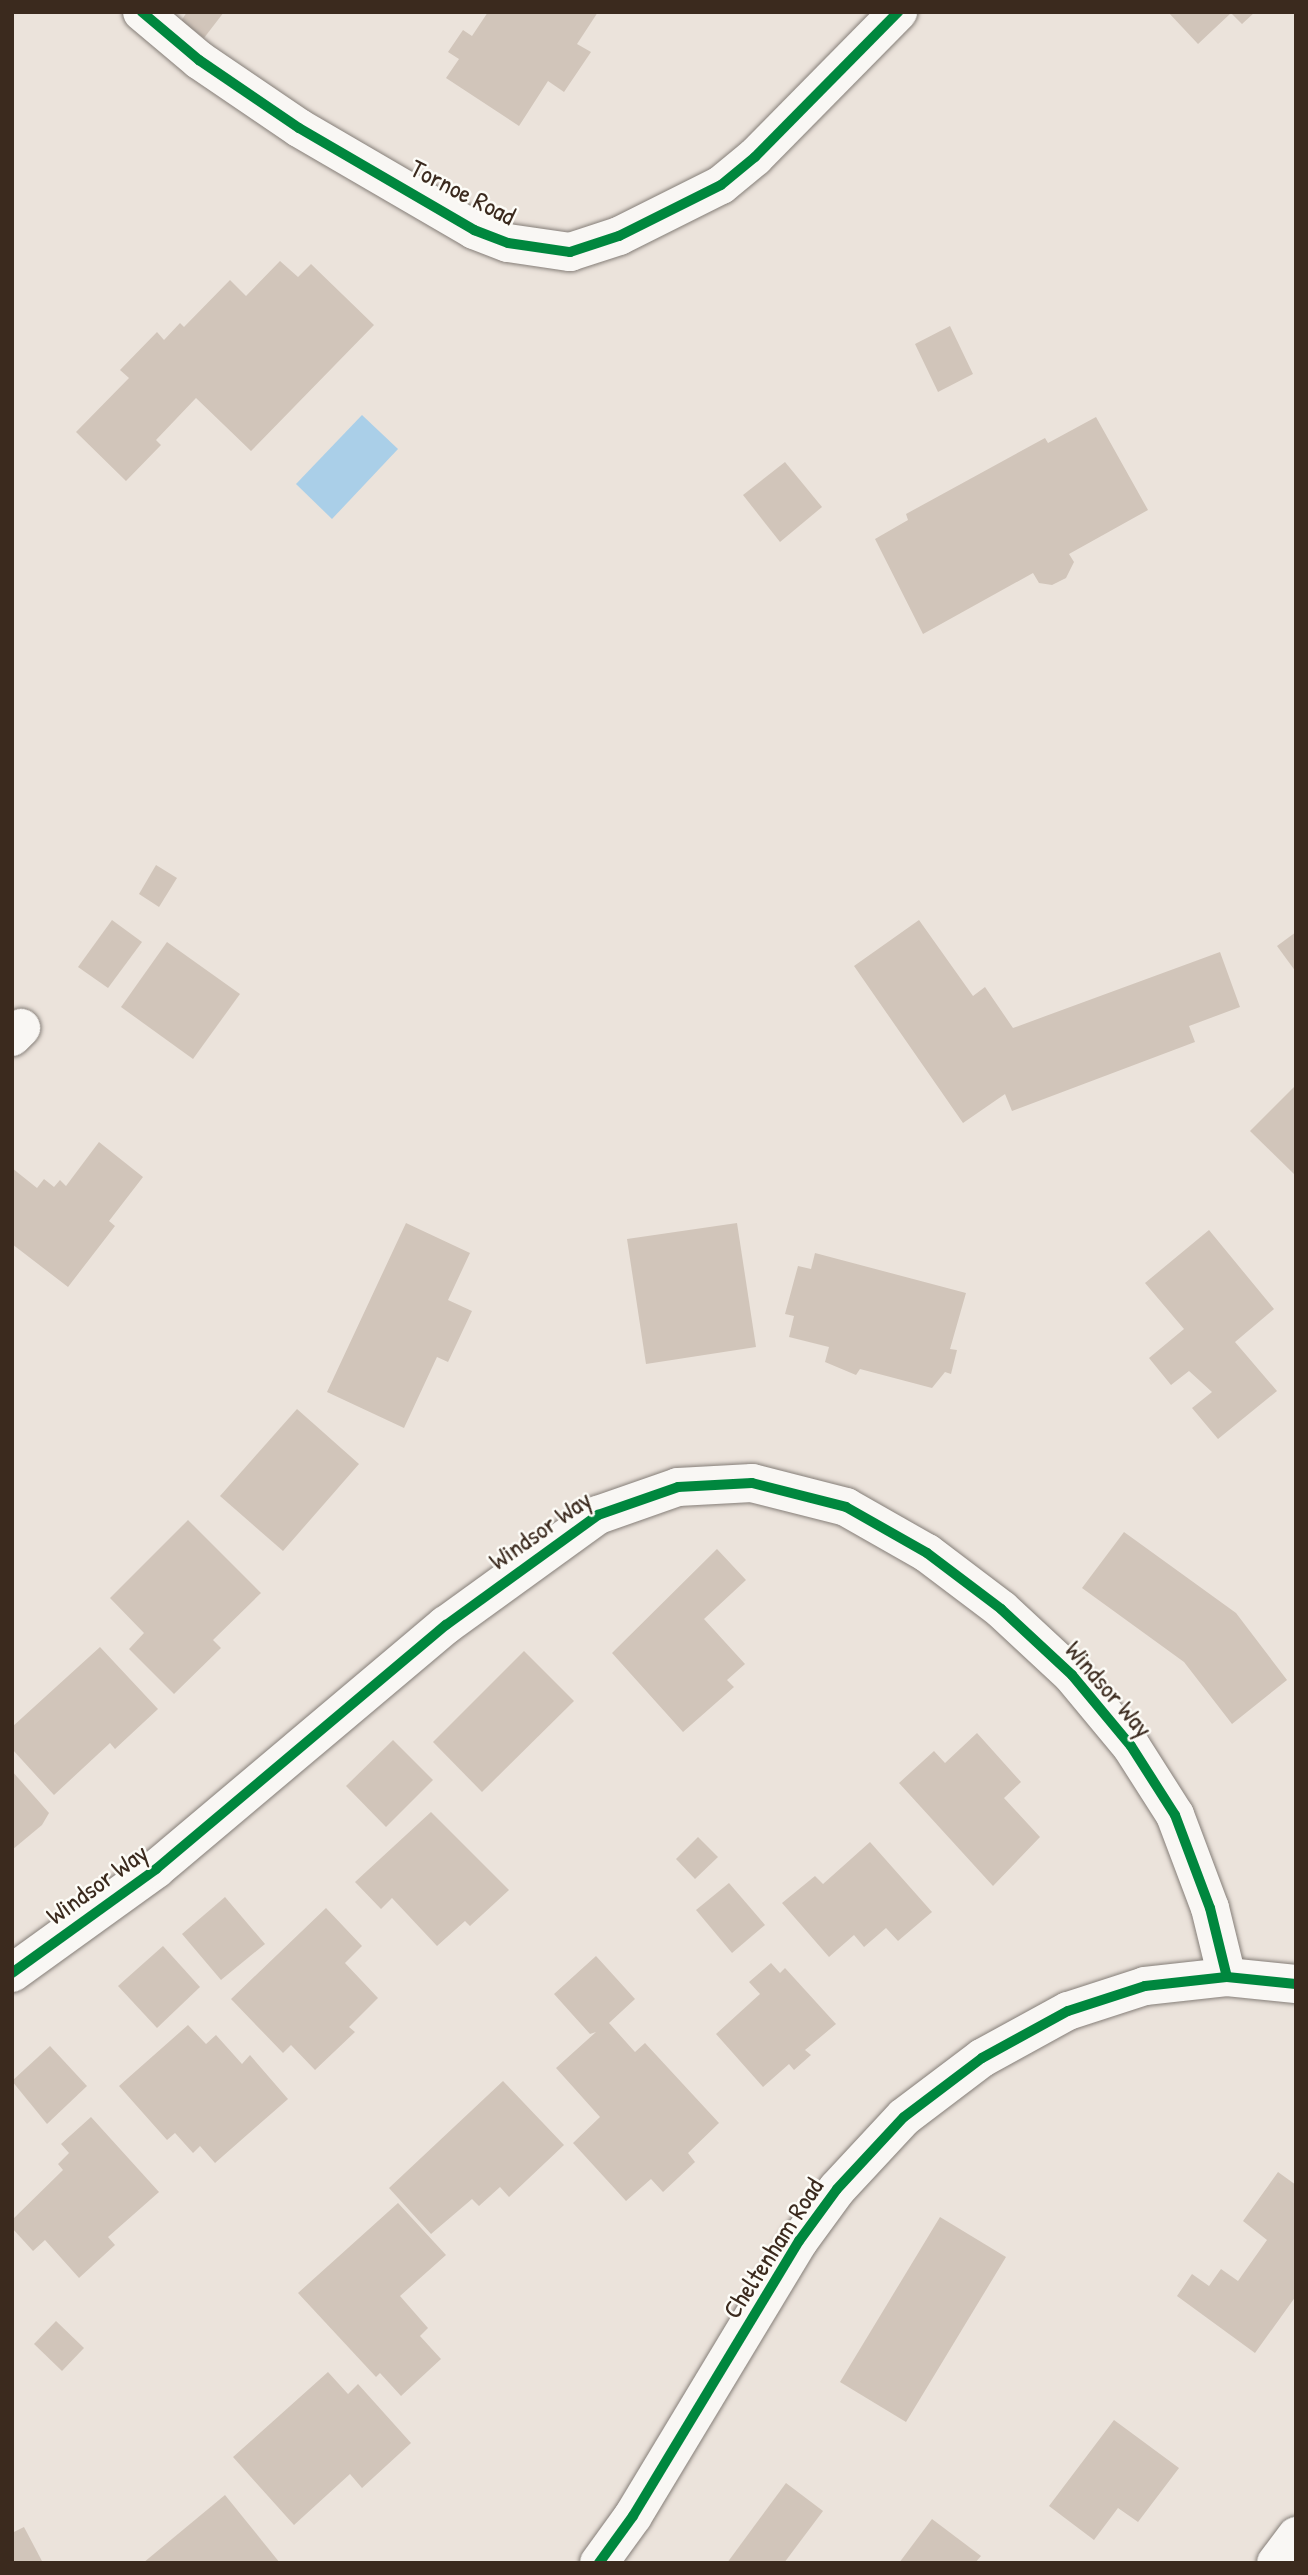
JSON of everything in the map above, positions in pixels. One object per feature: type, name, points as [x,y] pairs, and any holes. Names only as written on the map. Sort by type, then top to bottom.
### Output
[{"type":"street","name":"Tornoe Road","points":[[142,12],[198,60],[299,128],[474,230],[508,243],[570,252],[619,236],[721,185],[755,157],[898,12]]},
{"type":"street","name":"Windsor Way","points":[[12,1973],[156,1869],[446,1625],[598,1514],[678,1487],[752,1483],[846,1507],[927,1553],[1000,1609],[1072,1675],[1131,1746],[1175,1815],[1210,1908],[1227,1977]]},
{"type":"street","name":"Cheltenham Road","points":[[599,2563],[633,2516],[799,2241],[837,2189],[904,2117],[982,2058],[1068,2011],[1145,1986],[1227,1977],[1296,1984]]},
{"type":"street","points":[[1276,2563],[1296,2536]]},
{"type":"water","points":[[362,415],[398,449],[332,519],[296,484]]},
{"type":"building","points":[[187,12],[224,12],[204,38],[181,21]]},
{"type":"building","points":[[488,12],[598,12],[577,44],[591,52],[564,92],[548,81],[519,126],[446,78],[459,59],[448,52],[463,30],[472,36]]},
{"type":"building","points":[[1168,12],[1255,12],[1242,24],[1231,13],[1198,44]]},
{"type":"building","points":[[280,261],[298,277],[311,264],[374,325],[251,451],[196,398],[156,440],[161,445],[126,481],[76,432],[129,378],[120,370],[157,332],[164,340],[180,323],[184,327],[230,280],[246,296]]},
{"type":"building","points":[[950,326],[973,374],[938,392],[915,344]]},
{"type":"building","points":[[1096,417],[1148,510],[1069,554],[1074,562],[1066,578],[1052,585],[1039,583],[1033,573],[923,634],[875,539],[908,520],[906,514],[1045,438],[1048,443]]},
{"type":"building","points":[[785,462],[822,507],[780,542],[743,495]]},
{"type":"building","points":[[156,865],[177,878],[159,907],[139,894]]},
{"type":"building","points":[[112,920],[142,942],[108,988],[78,967]]},
{"type":"building","points":[[919,920],[973,996],[985,987],[1013,1028],[1220,952],[1240,1007],[1189,1026],[1195,1042],[1012,1111],[1005,1094],[963,1123],[854,966]]},
{"type":"building","points":[[1296,932],[1296,972],[1277,946]]},
{"type":"building","points":[[167,942],[240,994],[193,1059],[121,1007]]},
{"type":"building","points":[[1296,1085],[1296,1176],[1250,1131]]},
{"type":"building","points":[[99,1142],[143,1177],[109,1221],[115,1226],[68,1287],[12,1244],[12,1168],[37,1188],[44,1179],[54,1187],[60,1180],[66,1186]]},
{"type":"building","points":[[406,1223],[470,1253],[448,1300],[472,1311],[448,1362],[437,1357],[404,1428],[327,1392]]},
{"type":"building","points":[[737,1223],[756,1347],[646,1364],[627,1239]]},
{"type":"building","points":[[1209,1230],[1274,1309],[1235,1342],[1277,1391],[1218,1439],[1192,1408],[1212,1392],[1189,1371],[1171,1385],[1149,1358],[1184,1329],[1145,1283]]},
{"type":"building","points":[[815,1253],[966,1293],[950,1349],[957,1350],[951,1374],[945,1372],[932,1388],[860,1369],[856,1375],[825,1362],[829,1347],[789,1337],[794,1316],[785,1314],[798,1266],[811,1269]]},
{"type":"building","points":[[297,1409],[359,1464],[283,1551],[220,1496]]},
{"type":"building","points":[[188,1520],[261,1593],[213,1640],[221,1648],[174,1694],[129,1649],[144,1633],[110,1598]]},
{"type":"building","points":[[1124,1532],[1236,1613],[1287,1680],[1232,1724],[1184,1662],[1082,1588]]},
{"type":"building","points":[[717,1549],[746,1580],[704,1619],[745,1664],[727,1680],[734,1687],[683,1732],[612,1653]]},
{"type":"building","points":[[100,1647],[158,1709],[115,1749],[110,1743],[54,1795],[12,1749],[12,1727]]},
{"type":"building","points":[[524,1651],[574,1701],[482,1792],[433,1742]]},
{"type":"building","points":[[977,1733],[1021,1782],[1004,1798],[1040,1837],[993,1886],[899,1783],[934,1751],[945,1763]]},
{"type":"building","points":[[393,1740],[433,1780],[386,1827],[346,1786]]},
{"type":"building","points":[[12,1771],[49,1813],[42,1825],[12,1850]]},
{"type":"building","points":[[431,1812],[509,1890],[470,1926],[465,1921],[437,1946],[392,1898],[381,1909],[355,1882]]},
{"type":"building","points":[[698,1837],[718,1857],[695,1879],[676,1859]]},
{"type":"building","points":[[870,1842],[932,1912],[898,1941],[886,1928],[864,1947],[854,1935],[829,1957],[782,1903],[815,1876],[823,1884]]},
{"type":"building","points":[[729,1883],[765,1925],[732,1953],[696,1910]]},
{"type":"building","points":[[225,1897],[265,1944],[221,1980],[182,1934]]},
{"type":"building","points":[[326,1908],[362,1946],[345,1963],[378,1998],[349,2027],[355,2032],[315,2070],[291,2045],[283,2053],[231,1999]]},
{"type":"building","points":[[163,1946],[200,1987],[157,2028],[118,1986]]},
{"type":"building","points":[[596,1956],[635,1999],[609,2023],[635,2052],[645,2043],[719,2123],[688,2153],[695,2162],[663,2192],[651,2179],[626,2201],[573,2143],[600,2117],[556,2068],[596,2032],[590,2034],[554,1994]]},
{"type":"building","points":[[771,1963],[780,1973],[785,1968],[836,2024],[805,2050],[811,2055],[794,2070],[789,2064],[763,2087],[716,2034],[760,1994],[749,1982]]},
{"type":"building","points":[[188,2025],[206,2044],[216,2035],[242,2064],[250,2055],[288,2099],[215,2163],[200,2146],[193,2153],[175,2133],[167,2140],[119,2086]]},
{"type":"building","points":[[50,2046],[87,2086],[47,2124],[12,2081]]},
{"type":"building","points":[[503,2081],[564,2145],[509,2197],[500,2187],[479,2206],[472,2199],[431,2234],[389,2188]]},
{"type":"building","points":[[91,2117],[159,2192],[108,2237],[115,2245],[79,2278],[45,2240],[33,2251],[12,2228],[12,2220],[63,2170],[58,2164],[69,2153],[61,2144]]},
{"type":"building","points":[[1278,2172],[1296,2185],[1296,2296],[1255,2353],[1177,2296],[1192,2274],[1209,2286],[1221,2269],[1238,2281],[1267,2240],[1243,2221]]},
{"type":"building","points":[[398,2203],[446,2255],[400,2296],[428,2328],[420,2336],[441,2359],[401,2396],[380,2373],[376,2377],[298,2293]]},
{"type":"building","points":[[940,2217],[1006,2257],[906,2422],[840,2382]]},
{"type":"building","points":[[56,2321],[84,2348],[62,2371],[34,2344]]},
{"type":"building","points":[[328,2372],[348,2394],[358,2384],[411,2443],[362,2488],[350,2474],[294,2525],[233,2457]]},
{"type":"building","points":[[1114,2420],[1179,2468],[1138,2522],[1118,2508],[1094,2540],[1049,2506]]},
{"type":"building","points":[[786,2483],[823,2511],[784,2563],[727,2563]]},
{"type":"building","points":[[225,2495],[280,2563],[143,2563]]},
{"type":"building","points":[[932,2519],[981,2556],[975,2563],[899,2563]]},
{"type":"building","points":[[24,2527],[43,2563],[12,2563],[12,2533]]},
{"type":"cycle path","points":[[142,12],[199,60],[299,128],[474,230],[508,243],[570,252],[619,236],[721,185],[755,157],[898,12]]},
{"type":"cycle path","points":[[12,1973],[156,1869],[446,1625],[598,1515],[678,1487],[752,1483],[846,1507],[927,1553],[1001,1609],[1072,1675],[1131,1746],[1175,1815],[1210,1908],[1227,1977]]},
{"type":"cycle path","points":[[599,2563],[633,2516],[799,2241],[837,2189],[904,2117],[982,2058],[1068,2011],[1145,1986],[1227,1977],[1296,1984]]}]
